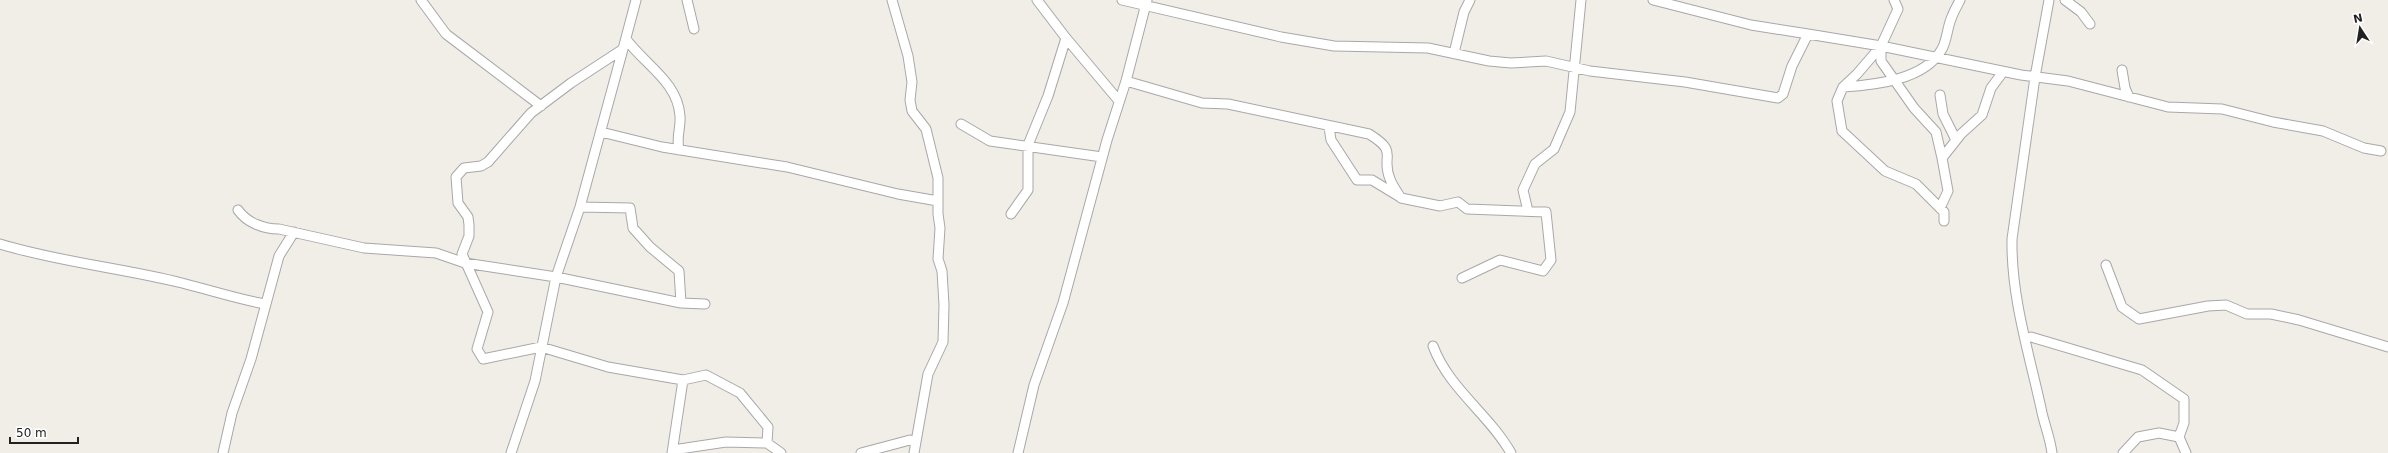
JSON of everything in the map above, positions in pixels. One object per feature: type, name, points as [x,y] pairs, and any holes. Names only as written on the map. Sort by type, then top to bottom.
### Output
[{"type":"street","points":[[421,0],[446,34],[541,106]]},
{"type":"street","points":[[511,453],[535,381],[556,277],[580,207],[636,0]]},
{"type":"street","points":[[687,0],[694,29]]},
{"type":"street","points":[[892,0],[908,56],[912,82],[910,100],[912,111],[926,130],[938,178],[940,228],[938,259],[942,271],[943,342],[928,374],[914,453]]},
{"type":"street","points":[[1037,0],[1066,38],[1120,101]]},
{"type":"street","points":[[1122,0],[1146,3],[1281,37],[1334,46],[1428,48],[1489,61],[1546,61],[1576,68],[1685,82],[1778,98],[1783,94],[1792,66],[1808,34]]},
{"type":"street","points":[[1454,53],[1464,12],[1470,0]]},
{"type":"street","points":[[1528,212],[1523,190],[1535,164],[1554,149],[1570,112],[1576,68],[1581,0]]},
{"type":"street","points":[[1653,0],[1750,25],[1881,46],[1936,59],[2003,72],[2068,81],[2168,107],[2222,109],[2273,122],[2323,131],[2364,148],[2381,151]]},
{"type":"street","points":[[1894,0],[1898,9],[1881,46],[1843,87],[1837,101],[1842,131],[1885,171],[1916,184],[1944,212],[1944,220]]},
{"type":"street","points":[[1843,87],[1883,83],[1918,72],[1936,59],[1943,47],[1951,19],[1960,0]]},
{"type":"street","points":[[2049,0],[2035,77],[2012,239],[2012,264],[2025,347],[2037,385],[2052,453]]},
{"type":"street","points":[[2065,0],[2081,12],[2090,24]]},
{"type":"street","points":[[1018,453],[1034,385],[1062,303],[1102,157],[1126,82],[1146,3]]},
{"type":"street","points":[[1011,214],[1028,190],[1028,145],[1048,96],[1066,38]]},
{"type":"street","points":[[626,39],[658,72],[674,95],[680,116],[676,138],[679,150]]},
{"type":"street","points":[[1881,46],[1881,61],[1914,108],[1936,132],[1948,191],[1940,208]]},
{"type":"street","points":[[623,49],[531,113],[488,162],[481,166],[464,168],[456,177],[458,203],[468,217],[469,236],[462,254],[488,312],[477,349],[483,359],[541,347],[608,367],[683,380],[706,375],[740,394],[768,427],[767,443]]},
{"type":"street","points":[[2122,70],[2124,88],[2129,97]]},
{"type":"street","points":[[1942,158],[1956,140],[1982,115],[1990,88],[2003,72]]},
{"type":"street","points":[[1126,82],[1202,103],[1228,104],[1329,127],[1360,131],[1383,143],[1387,149],[1389,178],[1401,198]]},
{"type":"street","points":[[1940,96],[1944,114],[1956,140]]},
{"type":"street","points":[[961,124],[990,141],[1028,145],[1102,157]]},
{"type":"street","points":[[1329,127],[1331,140],[1357,180],[1372,180],[1401,198],[1440,206],[1458,202],[1467,209],[1546,212],[1551,260],[1543,271],[1500,260],[1462,278]]},
{"type":"street","points":[[601,132],[679,150],[787,167],[898,194],[938,200]]},
{"type":"street","points":[[580,207],[630,208],[633,228],[650,247],[679,271],[681,303]]},
{"type":"street","points":[[238,210],[243,217],[266,229],[294,232],[364,248],[436,253],[465,263],[556,277],[681,303],[705,304]]},
{"type":"street","points":[[223,453],[232,413],[251,359],[279,256],[294,232]]},
{"type":"street","points":[[0,244],[42,256],[73,260],[130,274],[182,283],[234,298],[265,304]]},
{"type":"street","points":[[2106,265],[2122,307],[2139,319],[2208,306],[2226,305],[2247,314],[2271,314],[2299,320],[2388,347]]},
{"type":"street","points":[[2031,337],[2142,370],[2184,398],[2184,423],[2179,437],[2186,453]]},
{"type":"street","points":[[1432,346],[1440,364],[1464,396],[1504,440],[1511,453]]},
{"type":"street","points":[[683,380],[673,452],[726,442],[767,443],[781,453]]},
{"type":"street","points":[[2122,453],[2138,437],[2159,433],[2179,437]]},
{"type":"street","points":[[861,453],[910,440],[915,443]]}]
